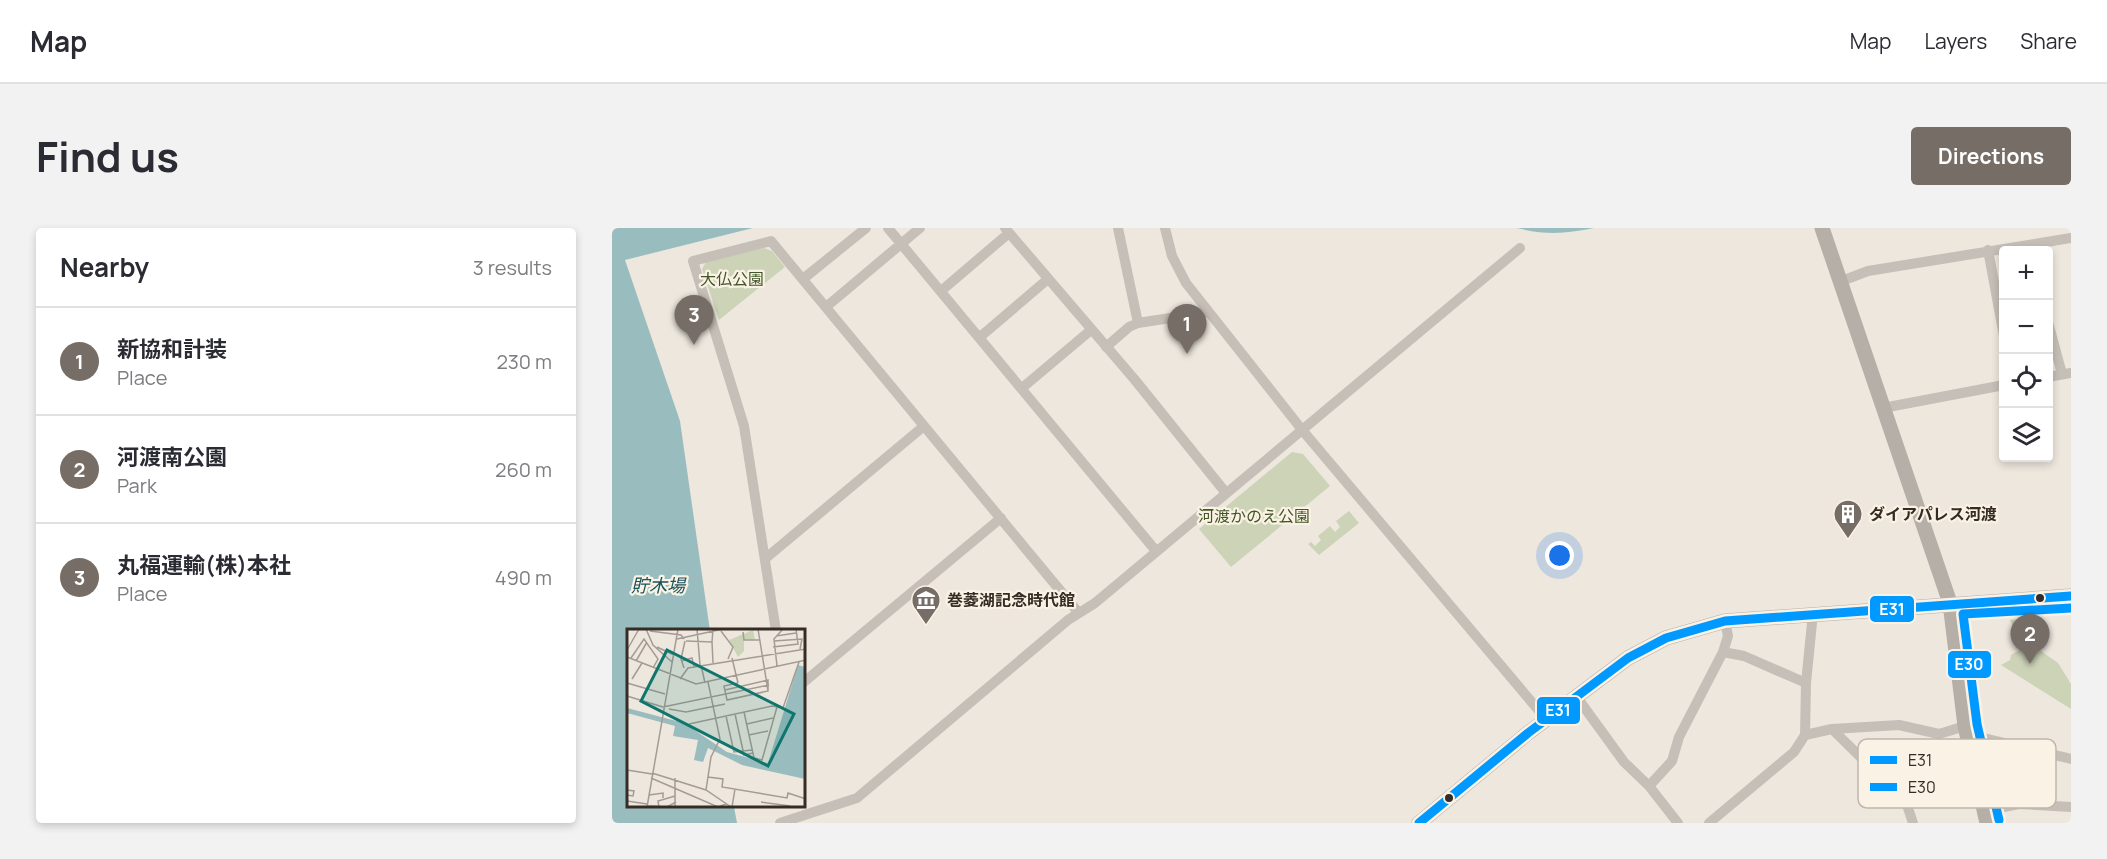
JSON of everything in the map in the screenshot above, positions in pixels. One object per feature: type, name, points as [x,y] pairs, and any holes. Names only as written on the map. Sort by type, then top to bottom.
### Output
[{"type":"street","points":[[803,279],[866,228]]},
{"type":"street","points":[[888,228],[1156,551]]},
{"type":"street","points":[[826,307],[920,228]]},
{"type":"street","points":[[1118,228],[1138,323]]},
{"type":"street","points":[[1165,228],[1177,267],[1209,312],[1303,431],[1546,719]]},
{"type":"street","points":[[1822,228],[1950,603],[1968,739]]},
{"type":"street","points":[[941,291],[1007,230],[1106,346],[1226,493]]},
{"type":"street","points":[[2034,246],[2071,238]]},
{"type":"street","points":[[776,629],[744,426],[693,261],[771,240],[1078,612]]},
{"type":"street","points":[[780,823],[801,811],[857,798],[1078,612],[1095,603],[1303,431],[1520,248]]},
{"type":"street","points":[[1839,282],[1868,271],[1999,249]]},
{"type":"street","points":[[1988,250],[1999,309]]},
{"type":"street","points":[[980,337],[1048,279]]},
{"type":"street","points":[[1106,346],[1129,327],[1138,323],[1209,312]]},
{"type":"street","points":[[1022,388],[1091,330]]},
{"type":"street","points":[[2053,333],[2067,373]]},
{"type":"street","points":[[1883,408],[1999,386]]},
{"type":"street","points":[[766,558],[924,426]]},
{"type":"street","points":[[806,680],[1001,518]]},
{"type":"street","points":[[1419,823],[1575,696],[1646,647],[1699,627],[1725,621],[2071,596]]},
{"type":"street","points":[[1709,823],[1794,752],[1805,735],[1806,683],[1813,614]]},
{"type":"street","points":[[1649,786],[1672,761],[1679,737],[1724,652],[1728,636],[1725,621]]},
{"type":"street","points":[[1724,652],[1744,656],[1806,683]]},
{"type":"street","points":[[1575,696],[1624,762],[1649,786],[1678,823]]},
{"type":"street","points":[[1805,735],[1832,729],[1899,725],[1939,734],[1966,730],[1999,739]]},
{"type":"street","points":[[1832,729],[1858,755]]},
{"type":"street","points":[[2056,755],[2071,759]]},
{"type":"street","points":[[2056,806],[2071,807]]},
{"type":"street","points":[[1908,808],[1913,823]]},
{"type":"street","points":[[1985,817],[2009,808]]},
{"type":"green space","name":"大仏公園","points":[[764,248],[772,251],[785,267],[719,320],[702,269],[706,262]]},
{"type":"green space","name":"河渡かのえ公園","points":[[1292,452],[1303,454],[1330,486],[1231,567],[1199,529]]},
{"type":"green space","points":[[1349,511],[1359,523],[1319,555],[1308,544],[1311,542],[1315,546],[1321,540],[1318,536],[1330,526],[1335,532],[1340,527],[1336,521]]},
{"type":"green space","points":[[2022,619],[2024,639],[2058,663],[2071,684],[2071,709],[2001,665],[2023,648],[2010,620]]},
{"type":"water","name":"貯木場","points":[[612,228],[753,228],[625,260],[680,421],[710,629],[627,629],[627,808],[734,808],[737,823],[612,823]]},
{"type":"water","points":[[1517,228],[1594,228],[1555,233]]},
{"type":"transit line","name":"E31","points":[[1419,823],[1528,733],[1628,658],[1666,638],[1725,621],[2071,596]]},
{"type":"transit line","name":"E30","points":[[1980,739],[1963,614],[2071,608]]},
{"type":"transit line","name":"E30","points":[[1996,808],[1999,820]]},
{"type":"place","name":"丸福運輸(株)本社","points":[[694,345]]},
{"type":"place","name":"新協和計装","points":[[1187,354]]},
{"type":"place","name":"ダイアパレス河渡","points":[[1848,540]]},
{"type":"place","name":"巻菱湖記念時代館","points":[[926,626]]},
{"type":"place","name":"河渡南公園","points":[[2030,664]]}]
